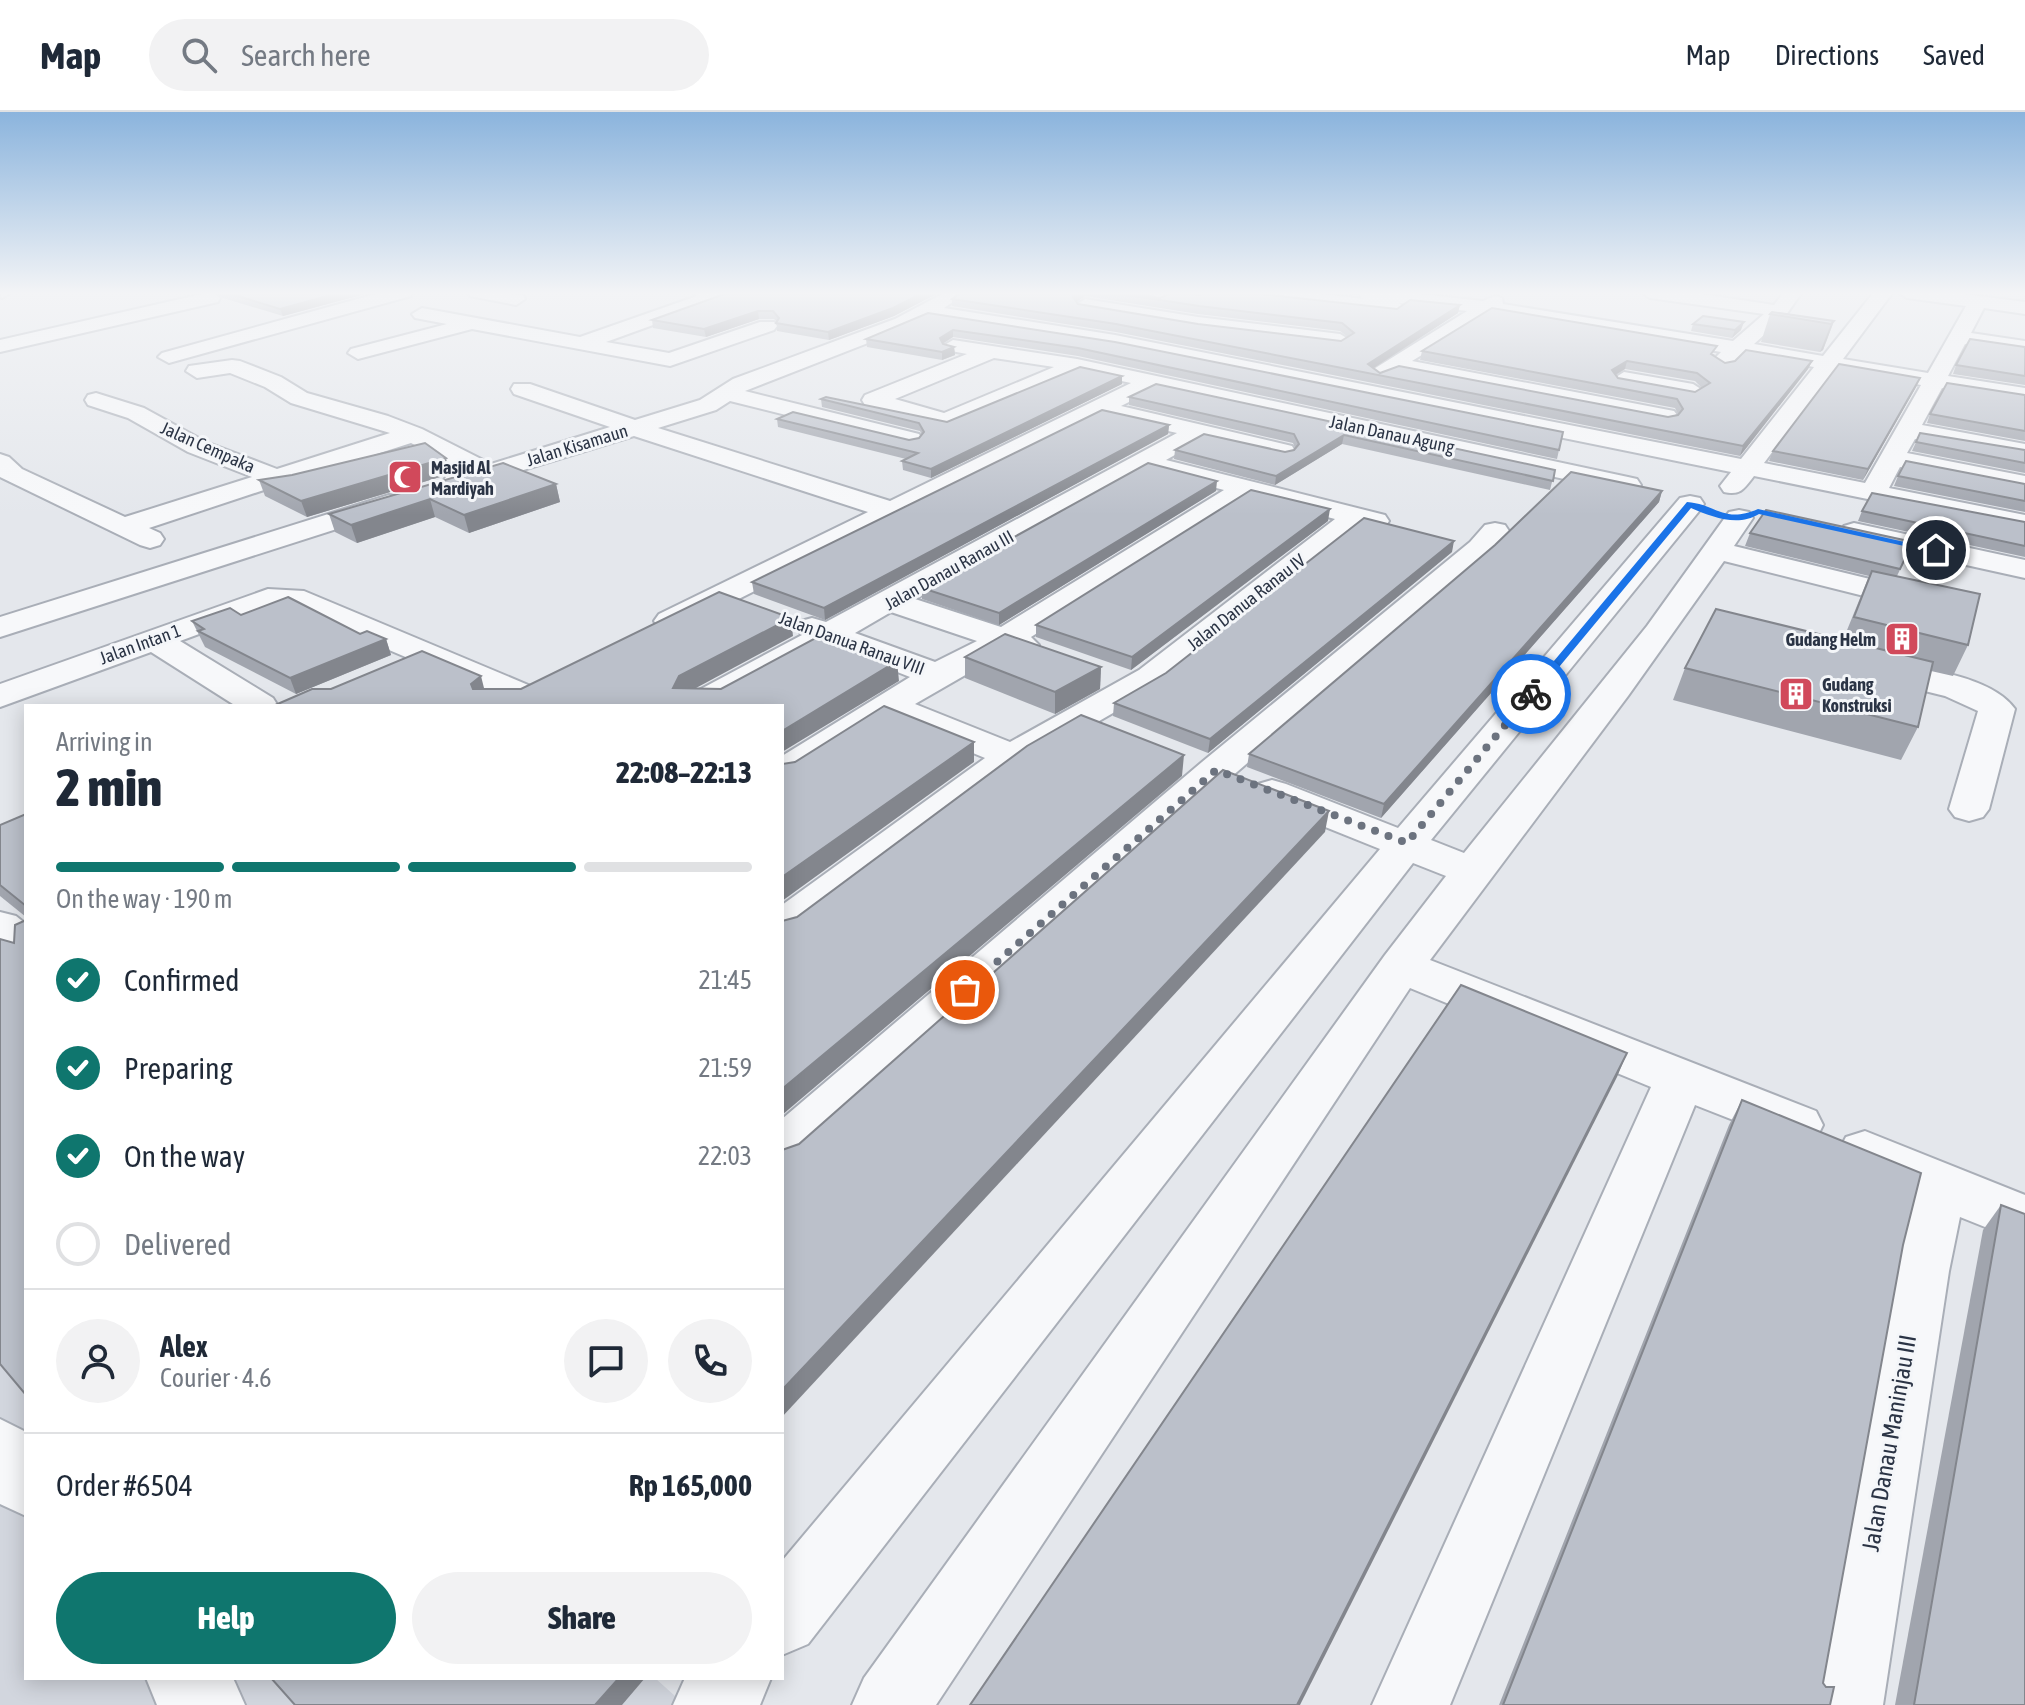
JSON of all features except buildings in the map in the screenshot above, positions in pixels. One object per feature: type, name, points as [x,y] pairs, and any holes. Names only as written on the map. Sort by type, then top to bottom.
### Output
[{"type":"street","points":[[187,366],[197,371]]},
{"type":"street","points":[[166,379],[230,366]]},
{"type":"street","points":[[233,366],[273,382],[299,398],[380,421],[413,434],[488,472]]},
{"type":"street","name":"Jalan Kisamaun","points":[[2,624],[694,411],[777,366]]},
{"type":"street","points":[[956,366],[873,400],[946,421],[1065,366]]},
{"type":"street","name":"Jalan Danau Agung","points":[[1081,366],[1714,509],[1896,595]]},
{"type":"street","points":[[1262,366],[1354,388],[2025,523]]},
{"type":"street","points":[[1310,416],[1389,366]]},
{"type":"street","points":[[1405,366],[1666,416]]},
{"type":"street","points":[[1638,445],[1693,391],[1710,366]]},
{"type":"street","points":[[784,1616],[1407,843],[1714,509],[1826,366]]},
{"type":"street","points":[[1855,366],[2025,395]]},
{"type":"street","points":[[1873,493],[1943,366]]},
{"type":"street","points":[[1599,374],[1693,391]]},
{"type":"street","points":[[635,638],[1151,382]]},
{"type":"street","name":"Jalan Cempaka","points":[[126,389],[96,400],[136,413],[197,447],[277,477],[355,513]]},
{"type":"street","points":[[522,389],[891,510]]},
{"type":"street","points":[[728,394],[933,444]]},
{"type":"street","points":[[1922,403],[1951,408]]},
{"type":"street","points":[[1099,408],[1283,451]]},
{"type":"street","points":[[771,432],[814,415]]},
{"type":"street","points":[[1908,430],[2025,451]]},
{"type":"street","name":"Jalan Danau Ranau III","points":[[701,704],[1200,431]]},
{"type":"street","points":[[122,527],[413,434]]},
{"type":"street","points":[[714,454],[743,443]]},
{"type":"street","points":[[1892,458],[2025,484]]},
{"type":"street","points":[[0,462],[13,475],[200,561]]},
{"type":"street","points":[[1145,462],[1403,528]]},
{"type":"street","points":[[784,771],[937,675],[1005,639],[1246,488]]},
{"type":"street","points":[[891,1705],[1401,966],[1471,871],[1685,621],[1714,509]]},
{"type":"street","name":"Jalan Danua Ranau IV","points":[[784,926],[1012,756],[1151,677],[1356,516]]},
{"type":"street","points":[[1832,527],[2025,569]]},
{"type":"street","points":[[784,1148],[1475,540]]},
{"type":"street","name":"Jalan Danua Ranau VIII","points":[[721,596],[937,675]]},
{"type":"street","name":"Jalan Intan 1","points":[[0,698],[268,598],[293,598],[429,654]]},
{"type":"street","points":[[891,602],[1048,655]]},
{"type":"street","points":[[153,639],[257,704]]},
{"type":"street","points":[[388,671],[429,654],[523,693]]},
{"type":"street","points":[[1836,659],[1973,694],[1995,705],[1997,709],[1969,809]]},
{"type":"street","points":[[1091,670],[1133,685]]},
{"type":"street","points":[[0,698],[24,716]]},
{"type":"street","points":[[887,705],[1012,756]]},
{"type":"street","points":[[1076,718],[1118,734]]},
{"type":"street","points":[[1174,755],[1407,843],[1471,871]]},
{"type":"street","points":[[1401,966],[1939,1182],[2025,1220]]},
{"type":"street","points":[[1411,1705],[1681,1078]]},
{"type":"street","name":"Jalan Danau Maninjau III","points":[[1844,1705],[1919,1271],[1939,1182]]},
{"type":"street","points":[[0,1451],[24,1481]]},
{"type":"street","points":[[186,1680],[206,1705]]},
{"type":"street","points":[[712,1705],[731,1680]]},
{"type":"shaded area","points":[[0,1079],[24,1100],[24,1680],[657,1680],[685,1705],[0,1705]]},
{"type":"way so far","points":[[965,990],[1216,770],[1407,843],[1531,694]]},
{"type":"place","name":"Masjid Al Mardiyah","points":[[405,477]]},
{"type":"place","name":"Gudang Helm","points":[[1902,639]]},
{"type":"place","name":"Gudang Konstruksi","points":[[1796,694]]},
{"type":"route","points":[[1531,694],[1690,504],[1700,511],[1719,516],[1748,517],[1758,511],[1936,550]]}]
